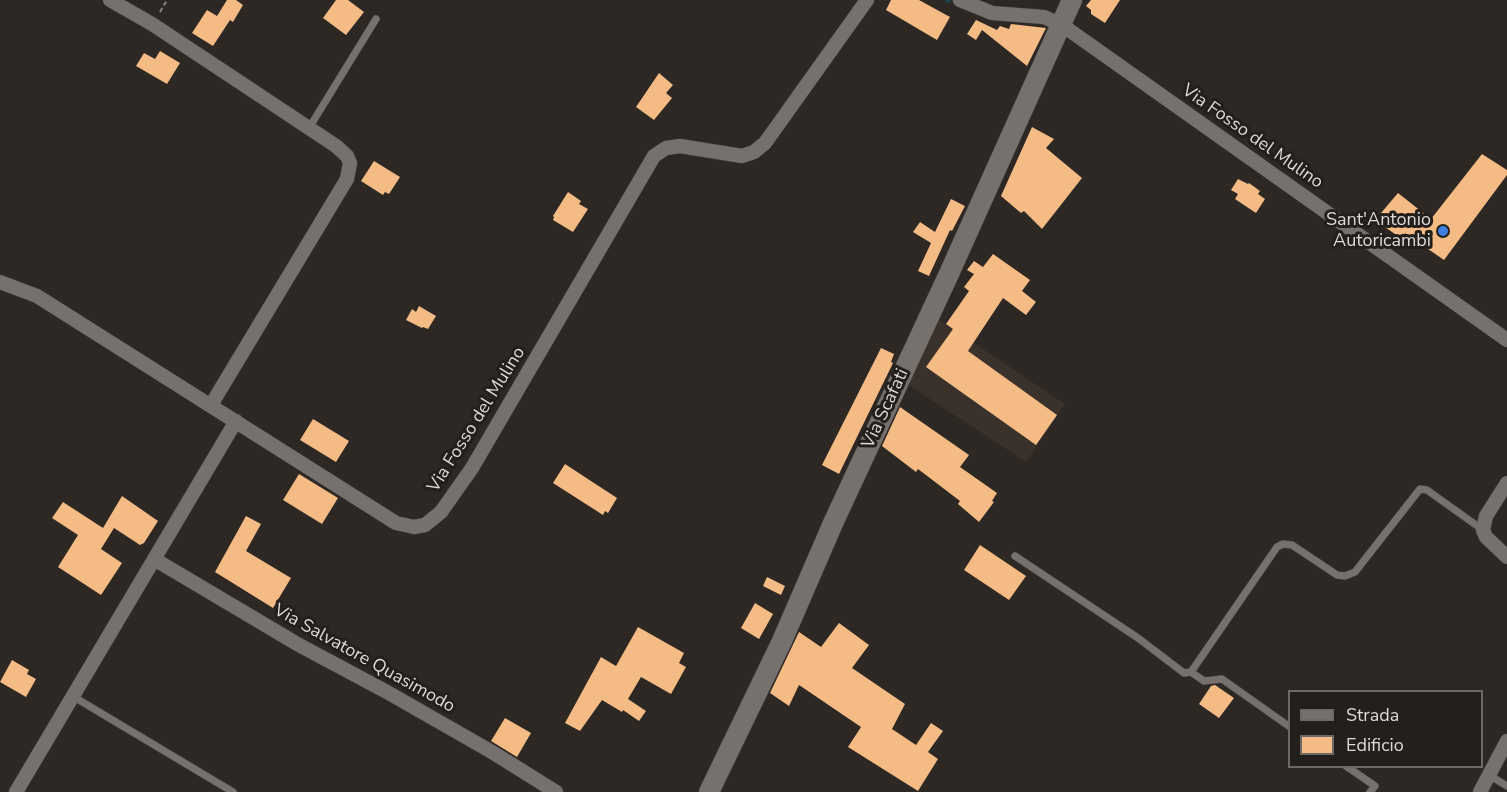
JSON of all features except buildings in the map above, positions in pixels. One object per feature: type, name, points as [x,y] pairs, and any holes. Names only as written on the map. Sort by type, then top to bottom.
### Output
[{"type":"street","points":[[110,0],[152,24],[309,128],[341,150],[350,163],[347,179],[211,405]]},
{"type":"street","name":"Via Fosso del Mulino","points":[[0,282],[37,296],[396,523],[414,527],[425,525],[441,512],[472,468],[654,156],[666,148],[680,146],[742,156],[754,152],[765,143],[867,0]]},
{"type":"street","name":"Via Fosso del Mulino","points":[[960,0],[992,13],[1044,17],[1062,25],[1507,340]]},
{"type":"street","name":"Via Scafati","points":[[709,792],[782,642],[834,521],[948,276],[1072,0]]},
{"type":"street","points":[[16,792],[236,421]]},
{"type":"street","points":[[1507,483],[1486,516],[1483,530],[1486,537],[1507,557]]},
{"type":"street","name":"Via Salvatore Quasimodo","points":[[154,559],[299,645],[444,725],[556,792]]},
{"type":"street","points":[[1480,792],[1507,741]]},
{"type":"lane","points":[[309,128],[376,19]]},
{"type":"lane","points":[[1191,672],[1277,547],[1283,544],[1292,545],[1337,575],[1345,576],[1355,572],[1420,489],[1427,490],[1483,530]]},
{"type":"lane","points":[[1015,556],[1138,638],[1177,669],[1184,673],[1191,672],[1204,681],[1222,679],[1288,726]]},
{"type":"lane","points":[[74,697],[232,792]]},
{"type":"lane","points":[[1349,768],[1374,786],[1370,792]]},
{"type":"lane","points":[[1489,775],[1507,786]]},
{"type":"shaded area","points":[[937,318],[1065,404],[1026,462],[907,384]]},
{"type":"place","name":"Sant'Antonio Autoricambi","points":[[1443,231]]}]
